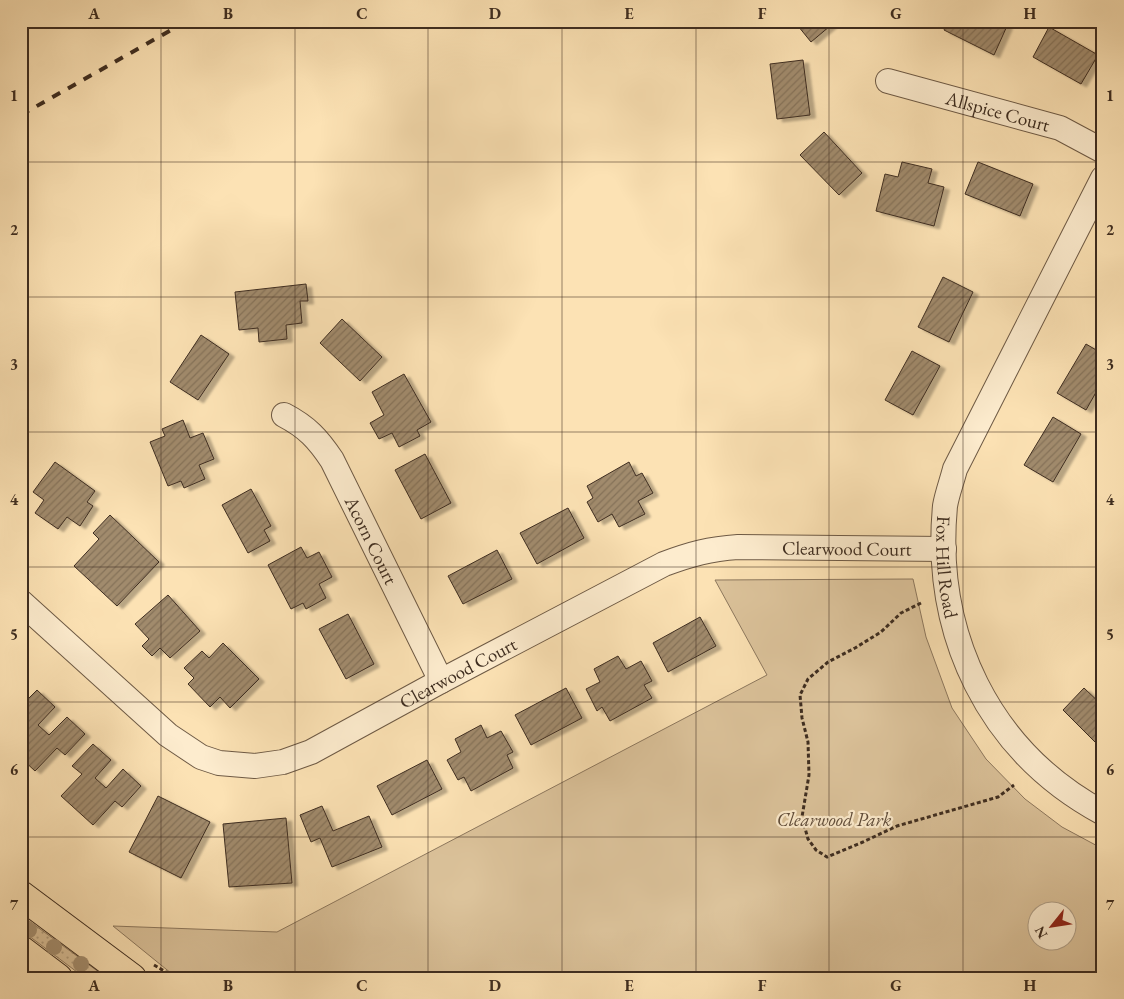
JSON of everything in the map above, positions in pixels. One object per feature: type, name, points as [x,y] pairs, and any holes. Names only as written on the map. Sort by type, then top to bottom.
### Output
[{"type":"main road","points":[[21,895],[132,978]]},
{"type":"main road","points":[[21,950],[58,978]]},
{"type":"street","name":"Allspice Court","points":[[888,81],[1060,128],[1103,151]]},
{"type":"street","name":"Fox Hill Road","points":[[1103,178],[955,469],[946,504],[944,549],[948,597],[953,624],[966,663],[980,693],[1004,730],[1023,753],[1054,781],[1103,813]]},
{"type":"street","name":"Acorn Court","points":[[284,415],[298,422],[312,433],[332,460],[441,681]]},
{"type":"street","name":"Clearwood Court","points":[[21,602],[168,735],[201,756],[219,763],[255,766],[284,762],[312,752],[441,681],[664,564],[695,552],[715,548],[738,547],[944,549]]},
{"type":"path","points":[[921,603],[901,613],[881,632],[828,662],[808,679],[800,695],[802,718],[808,742],[809,775],[802,817],[808,839],[816,850],[828,857],[897,826],[998,797],[1014,785]]},
{"type":"green space","name":"Clearwood Park","points":[[913,579],[926,637],[952,708],[986,759],[1025,799],[1062,827],[1103,849],[1103,978],[177,978],[113,926],[277,932],[767,675],[715,580]]},
{"type":"green space","points":[[21,915],[107,978],[85,978],[21,930]]},
{"type":"building","points":[[794,21],[836,21],[811,42]]},
{"type":"building","points":[[948,21],[997,21],[1007,26],[994,55],[944,30]]},
{"type":"building","points":[[1049,27],[1098,55],[1081,84],[1033,57]]},
{"type":"building","points":[[803,60],[810,115],[777,119],[770,64]]},
{"type":"building","points":[[824,132],[862,173],[839,195],[800,155]]},
{"type":"building","points":[[902,162],[932,169],[928,183],[944,187],[934,226],[876,211],[885,174],[898,177]]},
{"type":"building","points":[[978,162],[1033,184],[1020,216],[965,194]]},
{"type":"building","points":[[943,277],[973,292],[949,342],[918,327]]},
{"type":"building","points":[[306,284],[308,301],[300,301],[302,323],[286,325],[287,339],[259,342],[258,328],[239,330],[235,292]]},
{"type":"building","points":[[342,319],[382,357],[360,381],[320,343]]},
{"type":"building","points":[[201,335],[229,354],[198,400],[170,382]]},
{"type":"building","points":[[1086,344],[1103,354],[1103,380],[1086,410],[1057,393]]},
{"type":"building","points":[[912,351],[940,366],[913,415],[885,400]]},
{"type":"building","points":[[404,374],[431,422],[417,430],[420,436],[399,447],[392,433],[379,439],[370,423],[384,415],[372,392]]},
{"type":"building","points":[[1053,417],[1081,434],[1053,482],[1024,465]]},
{"type":"building","points":[[183,420],[190,438],[203,433],[214,459],[199,465],[205,479],[184,488],[181,481],[168,486],[150,442],[165,436],[162,429]]},
{"type":"building","points":[[425,454],[451,503],[421,519],[395,470]]},
{"type":"building","points":[[55,462],[95,491],[87,502],[93,506],[80,526],[67,517],[58,529],[35,513],[44,500],[33,492]]},
{"type":"building","points":[[629,462],[636,476],[642,473],[653,493],[638,501],[645,514],[619,527],[612,514],[598,522],[587,502],[593,498],[587,486]]},
{"type":"building","points":[[251,489],[271,526],[264,530],[270,541],[248,553],[222,505]]},
{"type":"building","points":[[568,508],[584,538],[537,564],[520,533]]},
{"type":"building","points":[[110,515],[159,562],[117,606],[74,566],[99,539],[93,533]]},
{"type":"building","points":[[301,547],[307,558],[319,552],[332,577],[319,584],[326,598],[306,609],[303,603],[291,609],[268,565]]},
{"type":"building","points":[[497,550],[512,579],[463,604],[448,576]]},
{"type":"building","points":[[168,595],[200,631],[170,658],[160,648],[152,656],[142,646],[149,639],[135,624]]},
{"type":"building","points":[[348,614],[374,664],[346,679],[319,629]]},
{"type":"building","points":[[700,617],[716,646],[668,672],[653,643]]},
{"type":"building","points":[[223,643],[259,679],[230,708],[220,697],[210,707],[188,684],[194,678],[184,668],[202,651],[209,658]]},
{"type":"building","points":[[618,656],[626,669],[641,661],[652,681],[644,685],[652,698],[610,721],[602,707],[597,711],[586,689],[600,682],[594,669]]},
{"type":"building","points":[[566,688],[582,718],[531,745],[515,715]]},
{"type":"building","points":[[1084,688],[1103,706],[1099,713],[1103,717],[1103,738],[1097,744],[1063,710]]},
{"type":"building","points":[[37,690],[55,707],[38,725],[49,735],[67,717],[85,734],[65,755],[57,748],[35,771],[21,758],[21,724],[25,720],[21,716],[21,706]]},
{"type":"building","points":[[481,725],[487,738],[501,731],[513,752],[507,755],[513,768],[471,791],[464,777],[458,780],[447,760],[461,752],[455,739]]},
{"type":"building","points":[[93,744],[111,760],[95,778],[106,788],[123,769],[141,786],[122,807],[115,801],[93,825],[61,796],[82,774],[72,766]]},
{"type":"building","points":[[427,760],[442,789],[392,815],[377,786]]},
{"type":"building","points":[[158,796],[210,822],[181,878],[129,852]]},
{"type":"building","points":[[322,806],[333,831],[369,816],[382,847],[332,867],[320,838],[311,842],[300,815]]},
{"type":"building","points":[[286,818],[292,883],[229,887],[223,824]]},
{"type":"railway","points":[[21,115],[187,21]]}]
